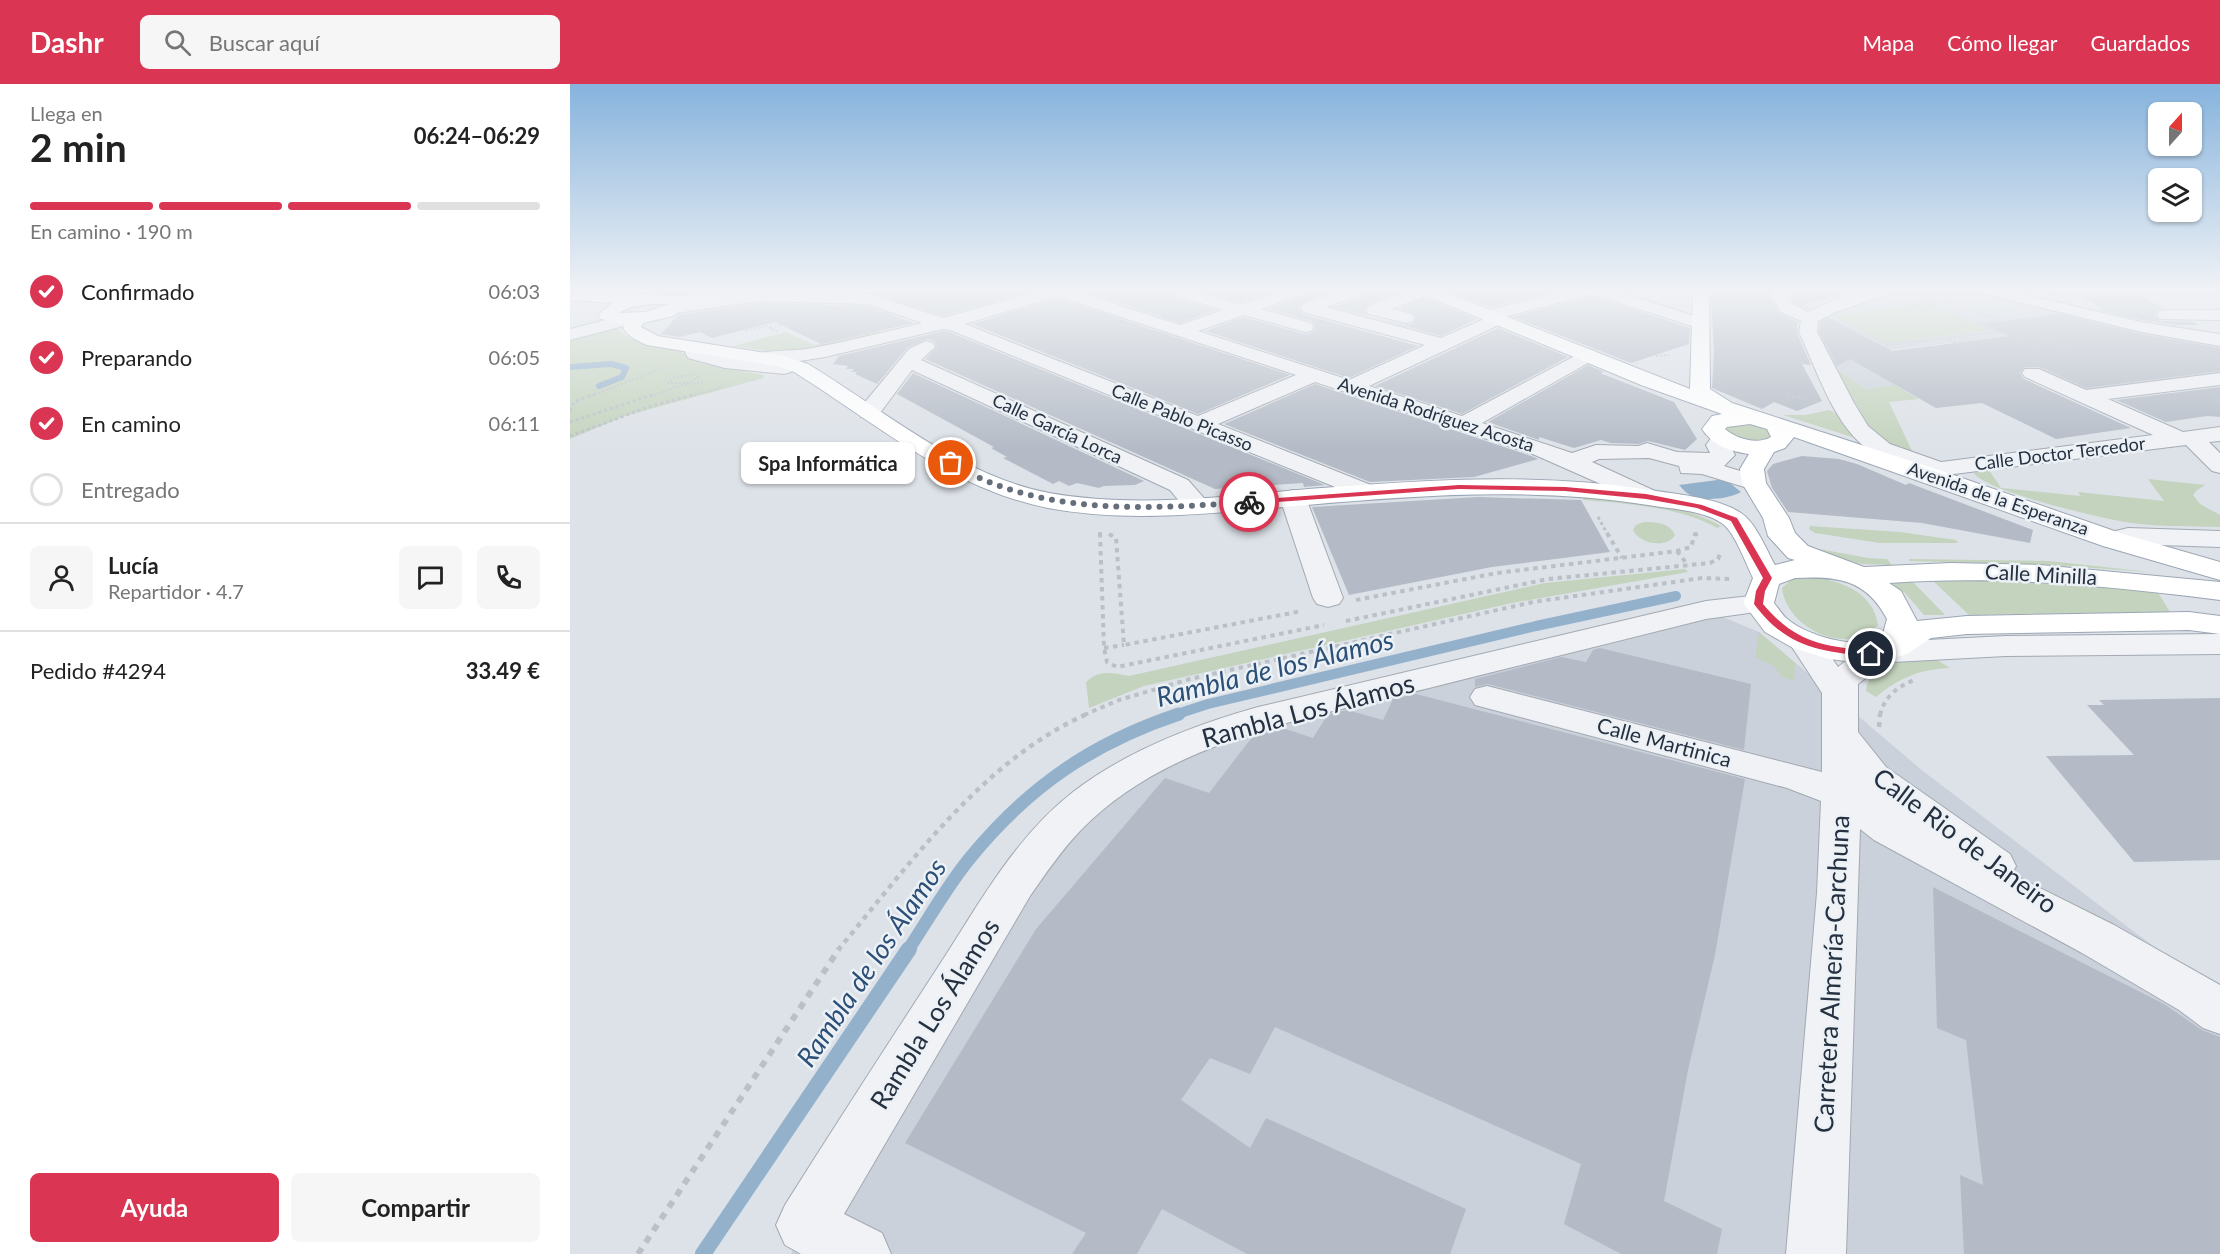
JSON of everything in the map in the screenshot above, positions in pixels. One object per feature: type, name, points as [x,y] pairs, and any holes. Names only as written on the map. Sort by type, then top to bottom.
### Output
[{"type":"main road","points":[[663,343],[762,358],[801,368],[969,474],[1008,490],[1048,500],[1122,508],[1197,506],[1459,487],[1565,489],[1646,496],[1699,507],[1734,520],[1776,626],[1804,641],[1829,649],[1871,654],[1891,650],[1923,629],[1967,626],[2189,621],[2220,625]]},
{"type":"main road","points":[[1557,343],[1648,381],[1751,417],[1771,436]]},
{"type":"main road","points":[[1701,343],[1700,389],[1704,395],[1730,410]]},
{"type":"main road","points":[[1648,381],[1686,380],[1700,372]]},
{"type":"main road","points":[[1751,417],[1728,419],[1715,425],[1716,434],[1722,439],[1742,446],[1771,436]]},
{"type":"main road","points":[[1699,507],[1744,500],[1752,493],[1754,483],[1752,469],[1771,436]]},
{"type":"main road","name":"Avenida de la Esperanza","points":[[1771,436],[1935,472],[2113,540],[2220,571]]},
{"type":"main road","points":[[1754,483],[1776,518],[1782,536],[1792,547],[1810,559],[1853,574],[1890,597],[1902,619],[1891,650]]},
{"type":"main road","name":"Calle Minilla","points":[[1763,591],[1782,571],[1853,574],[1912,571],[2014,572],[2132,581],[2220,591]]},
{"type":"street","points":[[762,358],[790,357],[859,343]]},
{"type":"street","points":[[869,412],[916,353],[939,343]]},
{"type":"street","name":"Calle Pablo Picasso","points":[[1013,343],[1199,424],[1367,492]]},
{"type":"street","name":"Avenida Rodríguez Acosta","points":[[1215,343],[1574,461],[1646,496]]},
{"type":"street","points":[[1437,343],[1442,344]]},
{"type":"street","points":[[1350,387],[1445,343]]},
{"type":"street","points":[[1813,343],[1843,403],[1860,430],[1882,449],[1935,472]]},
{"type":"street","points":[[692,348],[695,354],[707,359],[771,368],[801,368]]},
{"type":"street","points":[[1464,424],[1588,355]]},
{"type":"street","name":"Calle García Lorca","points":[[910,362],[1179,485],[1197,506]]},
{"type":"street","points":[[2037,365],[2085,396],[2186,439],[2220,466]]},
{"type":"street","points":[[1199,424],[1313,375]]},
{"type":"street","points":[[2085,396],[2220,379]]},
{"type":"street","name":"Calle Doctor Tercedor","points":[[1935,472],[1982,463],[2220,434]]},
{"type":"street","points":[[1574,461],[1596,452],[1643,453],[1647,450],[1675,459],[1719,460],[1723,455],[1718,445],[1722,439]]},
{"type":"street","points":[[1961,451],[1982,463]]},
{"type":"street","points":[[1596,452],[1648,470],[1703,467],[1754,483]]},
{"type":"street","points":[[1293,498],[1328,598]]},
{"type":"street","points":[[2113,540],[2128,536],[2220,539]]},
{"type":"street","name":"Rambla Los Álamos","points":[[861,1254],[805,1225],[1011,890],[1051,837],[1085,803],[1137,767],[1204,737],[1258,719],[1706,610],[1763,591]]},
{"type":"street","points":[[1804,641],[1852,717]]},
{"type":"street","points":[[1852,717],[1842,680],[1863,664],[1891,650],[1997,646],[2220,644]]},
{"type":"street","name":"Calle Martinica","points":[[1487,697],[1796,777],[1841,793]]},
{"type":"street","name":"Carretera Almería-Carchuna","points":[[1816,1254],[1837,905],[1841,793],[1852,717]]},
{"type":"street","name":"Calle Rio de Janeiro","points":[[1852,717],[1873,777],[2098,939]]},
{"type":"street","name":"Calle Rio de Janeiro","points":[[1841,793],[1888,829],[2098,939],[2196,995],[2220,1012]]},
{"type":"path","points":[[1883,343],[1888,345],[1908,343]]},
{"type":"path","points":[[1956,343],[2009,368]]},
{"type":"path","points":[[2031,343],[2039,350],[2037,365]]},
{"type":"path","points":[[2051,360],[2083,355],[2052,343]]},
{"type":"path","points":[[583,417],[570,411],[574,402],[668,366]]},
{"type":"path","points":[[570,423],[683,385],[696,380],[699,376],[683,375],[669,381],[673,385],[683,385],[711,381]]},
{"type":"path","points":[[570,436],[651,406],[726,386]]},
{"type":"path","points":[[1594,510],[1622,558]]},
{"type":"path","points":[[1695,534],[1691,547],[1677,551],[1688,564],[1710,563],[1718,559],[1721,551]]},
{"type":"path","points":[[1104,648],[1124,645]]},
{"type":"path","points":[[1852,717],[1886,698],[1904,683],[1920,678]]},
{"type":"shaded area","points":[[1823,343],[2201,343],[2220,346],[2220,376],[2090,391],[2065,385],[2030,368],[2009,370],[1950,343],[1888,350],[1945,379],[1865,389],[1836,368]]},
{"type":"shaded area","points":[[1706,610],[1759,632],[1923,771],[2220,997],[2220,1254],[791,1254],[805,1225],[1051,837],[1204,737]]},
{"type":"green space","points":[[570,343],[640,343],[680,351],[701,363],[763,375],[764,378],[625,416],[570,439]]},
{"type":"green space","points":[[747,343],[810,343],[815,345],[845,343],[821,349],[774,352],[734,346]]},
{"type":"green space","points":[[1836,368],[1865,389],[1895,385],[1919,399],[1889,402],[1912,451],[1886,443],[1873,434]]},
{"type":"green space","points":[[1829,410],[1841,415],[1855,438],[1783,415],[1805,415]]},
{"type":"green space","points":[[1746,423],[1766,429],[1771,434],[1769,438],[1757,441],[1746,440],[1726,430],[1729,426]]},
{"type":"green space","points":[[1989,470],[2001,488],[2081,496],[2078,492],[2164,501],[2148,479],[2205,485],[2193,495],[2200,504],[2220,515],[2220,527],[2143,524],[2074,511],[1999,488],[1974,473]]},
{"type":"green space","points":[[1584,497],[1672,508],[1721,526],[1717,528],[1687,515],[1670,511],[1583,500]]},
{"type":"green space","points":[[1644,522],[1666,526],[1675,535],[1666,542],[1660,543],[1641,539],[1633,530],[1636,525]]},
{"type":"green space","points":[[1810,526],[1900,532],[1956,540],[1958,543],[1880,543],[1815,533],[1809,529]]},
{"type":"green space","points":[[1803,546],[1868,558],[1887,559],[1892,565],[1862,564],[1808,553]]},
{"type":"green space","points":[[1909,559],[2049,561],[2150,572],[2051,565],[1909,561]]},
{"type":"green space","points":[[1685,569],[1688,572],[1512,603],[1144,686],[1089,708],[1086,682],[1096,675],[1112,673],[1129,676],[1545,583]]},
{"type":"green space","points":[[1807,576],[1842,584],[1862,595],[1875,613],[1878,625],[1865,635],[1851,639],[1820,634],[1806,626],[1794,615],[1786,602],[1782,588],[1793,578]]},
{"type":"green space","points":[[1911,580],[1945,615],[1924,615],[1905,593],[1887,581]]},
{"type":"green space","points":[[1932,580],[2021,582],[2157,591],[2170,612],[1969,615]]},
{"type":"green space","points":[[1759,632],[1795,663],[1794,681],[1782,677],[1774,666],[1755,657]]},
{"type":"green space","points":[[1932,657],[1950,668],[1929,670],[1910,676],[1876,697],[1866,691],[1869,681],[1882,668],[1901,661]]},
{"type":"water","points":[[1725,479],[1741,492],[1723,498],[1708,499],[1695,497],[1679,485]]},
{"type":"building","points":[[895,343],[919,343],[907,348],[877,384],[855,374],[857,372],[851,372],[854,369],[846,369],[848,366],[833,364],[839,356]]},
{"type":"building","points":[[935,343],[975,343],[1325,485],[1304,487],[1303,483],[1215,489],[925,359],[937,347]]},
{"type":"building","points":[[1019,343],[1192,343],[1290,375],[1198,414]]},
{"type":"building","points":[[1241,343],[1406,343],[1418,346],[1349,378]]},
{"type":"building","points":[[1467,343],[1533,343],[1568,357],[1462,414],[1375,386]]},
{"type":"building","points":[[1579,343],[1689,343],[1689,344],[1631,363]]},
{"type":"building","points":[[1713,343],[1801,343],[1811,365],[1802,364],[1822,401],[1797,411],[1774,402],[1762,409],[1712,388]]},
{"type":"building","points":[[1825,343],[1876,343],[1892,351],[1959,343],[2190,343],[2220,348],[2220,371],[2086,388],[2040,367],[2025,367],[2020,373],[2024,379],[2131,428],[2056,439],[1982,403],[1936,408],[1850,359],[1837,366]]},
{"type":"building","points":[[1588,365],[1604,372],[1600,373],[1674,402],[1697,439],[1685,450],[1648,441],[1638,444],[1611,443],[1601,440],[1574,448],[1539,437],[1539,440],[1488,422]]},
{"type":"building","points":[[913,373],[1144,481],[1135,485],[1099,488],[1077,483],[1069,486],[1059,481],[1053,484],[1003,458],[1007,457],[991,448],[994,447],[897,394]]},
{"type":"building","points":[[1315,384],[1538,459],[1474,477],[1370,482],[1224,424]]},
{"type":"building","points":[[2220,387],[2220,417],[2207,416],[2166,422],[2116,400]]},
{"type":"building","points":[[1802,456],[1839,459],[1857,464],[1906,485],[1909,483],[2033,530],[2030,543],[1922,523],[1788,512],[1772,488],[1767,471],[1773,464]]},
{"type":"building","points":[[1478,497],[1581,500],[1610,552],[1492,567],[1349,595],[1312,507]]},
{"type":"building","points":[[1600,648],[1751,684],[1744,750],[1488,684],[1475,687],[1475,679],[1561,657],[1586,662],[1593,650]]},
{"type":"building","points":[[1416,694],[1745,779],[1715,955],[1688,1070],[1664,1201],[1722,1229],[1717,1254],[1621,1254],[1564,1224],[1581,1164],[1275,1027],[1250,1074],[1210,1058],[1181,1100],[1250,1148],[1266,1118],[1466,1209],[1450,1254],[1247,1254],[1162,1209],[1137,1254],[1072,1254],[1086,1233],[905,1143],[1036,929],[1165,778],[1209,793],[1253,736],[1280,727],[1313,738],[1328,714],[1347,710],[1383,720],[1393,699]]},
{"type":"building","points":[[2220,698],[2220,860],[2134,862],[2046,756],[2134,755],[2087,705],[2104,705],[2099,700]]},
{"type":"building","points":[[1933,887],[2164,1004],[2202,1030],[2220,1037],[2220,1254],[1964,1254],[1960,1175],[1983,1185],[1966,1040],[1937,1028]]},
{"type":"waterway","points":[[570,367],[611,364],[626,368],[622,377],[599,386]]},
{"type":"waterway","name":"Rambla de los Álamos","points":[[1174,715],[1208,704],[1536,626],[1676,596]]},
{"type":"waterway","name":"Rambla de los Álamos","points":[[908,950],[970,858],[992,833],[1039,789],[1090,754],[1118,739],[1179,714]]},
{"type":"waterway","name":"Rambla de los Álamos","points":[[703,1254],[909,949]]},
{"type":"way so far","points":[[951,463],[969,474],[1008,490],[1048,500],[1122,508],[1249,502]]},
{"type":"place","name":"Spa Informática","points":[[951,463]]},
{"type":"route","points":[[1249,502],[1459,487],[1565,489],[1646,496],[1699,507],[1734,520],[1768,578],[1761,591],[1759,604],[1776,626],[1804,641],[1829,649],[1871,654]]}]
